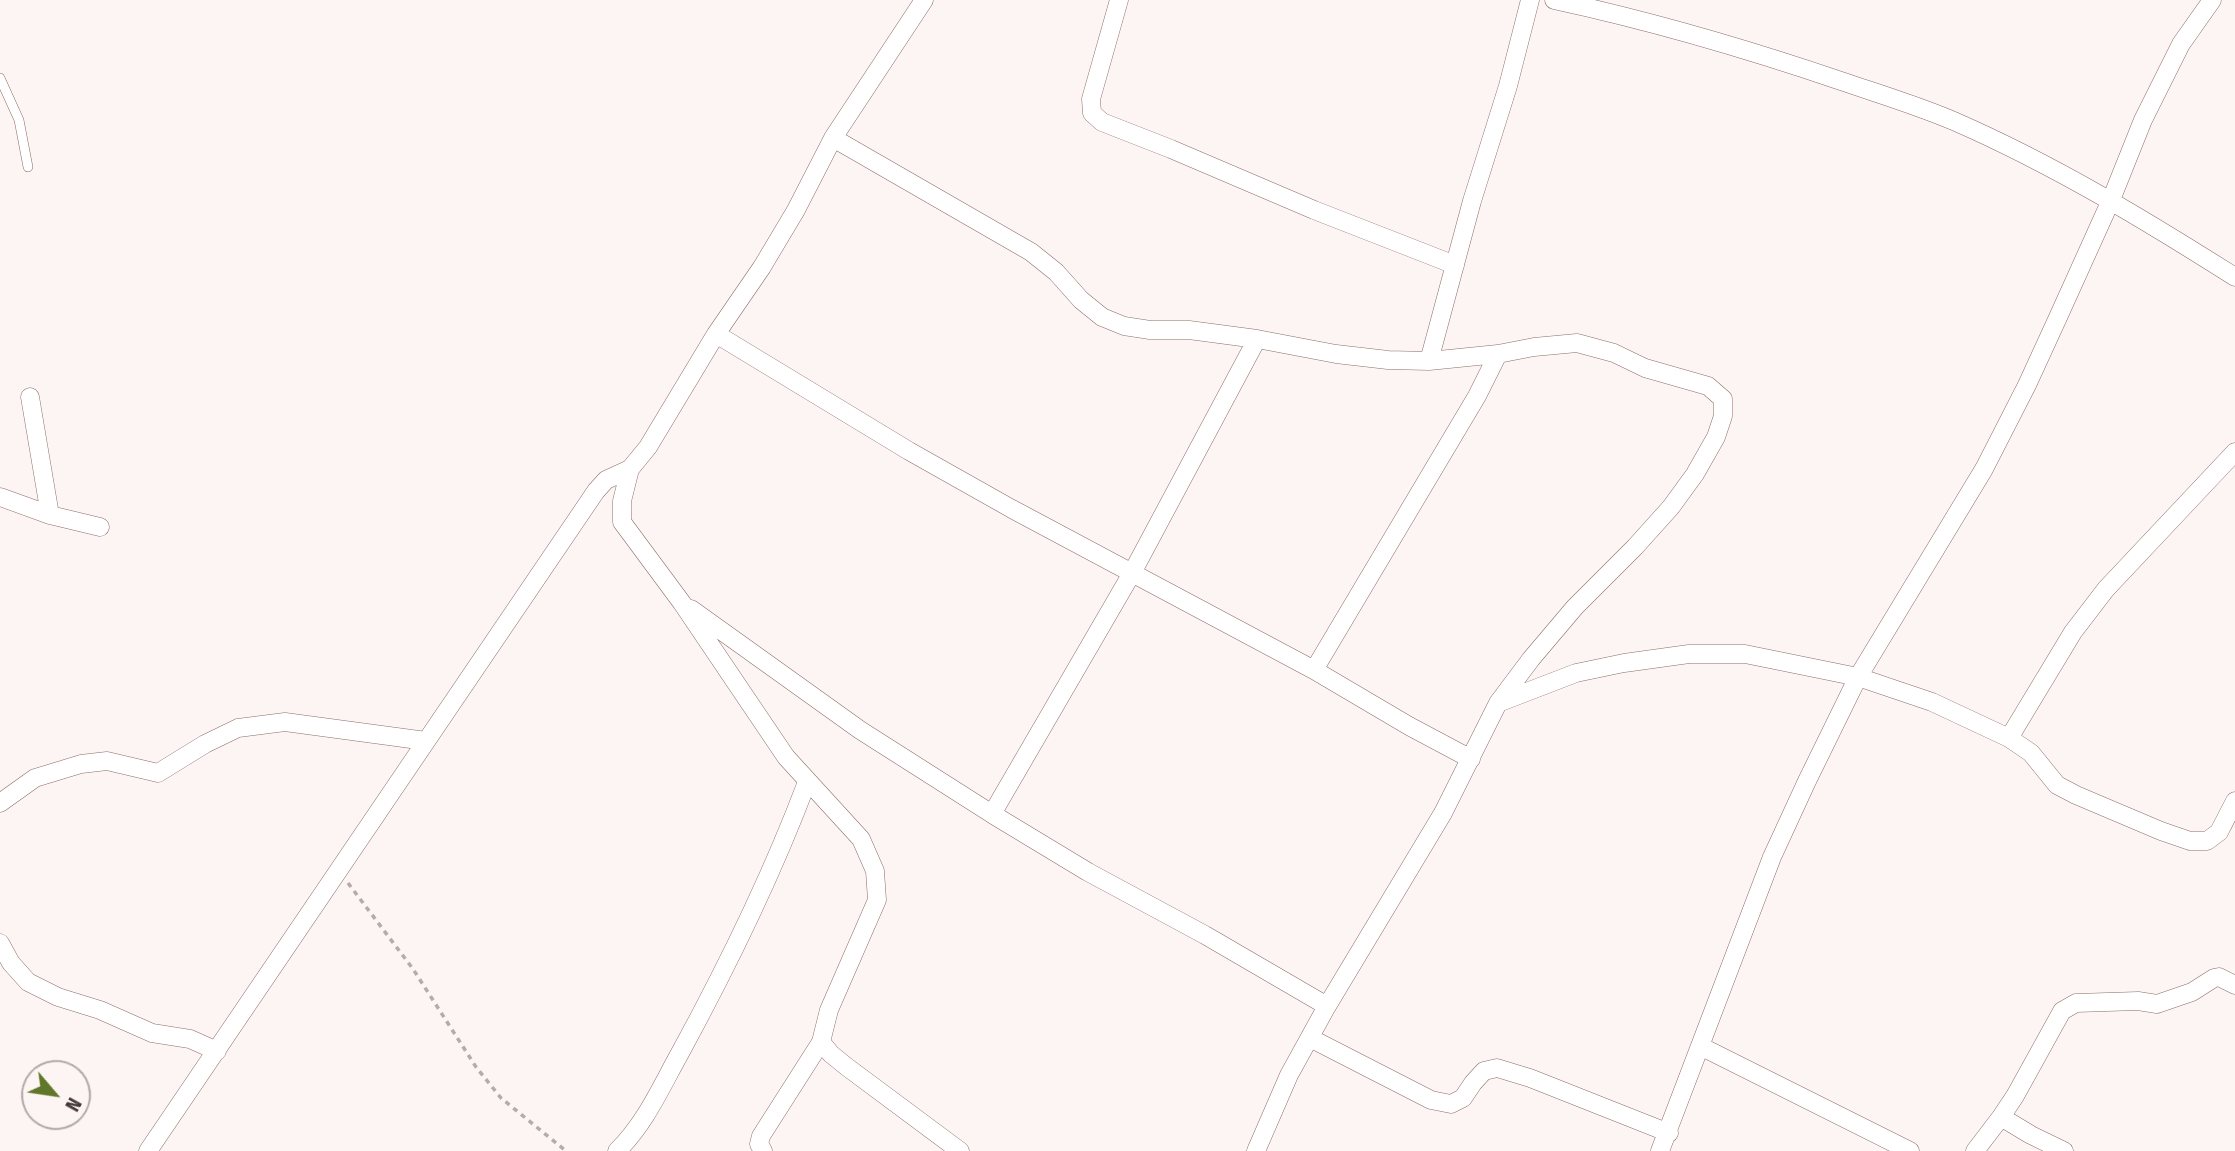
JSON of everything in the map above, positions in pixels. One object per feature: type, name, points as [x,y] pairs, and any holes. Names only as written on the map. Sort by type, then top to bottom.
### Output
[{"type":"street","points":[[763,1151],[759,1144],[761,1136],[821,1042],[829,1010],[877,900],[875,871],[861,839],[786,757],[682,603],[622,522],[622,501],[630,469],[648,447],[716,334],[762,267],[796,210],[833,138],[924,0]]},
{"type":"street","points":[[1119,0],[1091,99],[1092,113],[1102,122],[1455,265]]},
{"type":"street","points":[[1429,361],[1472,201],[1508,86],[1531,0]]},
{"type":"street","points":[[1554,0],[1622,15],[1732,45],[1955,121],[2111,200],[2235,277]]},
{"type":"street","points":[[1661,1151],[1772,858],[1858,677],[1984,469],[2027,385],[2111,200],[2143,120],[2176,55],[2212,0]]},
{"type":"street","points":[[833,138],[1031,252],[1056,272],[1081,300],[1102,317],[1124,326],[1257,339],[1336,354],[1388,360],[1429,361],[1498,354],[1534,346],[1577,343],[1614,353],[1645,368],[1708,386],[1723,399],[1723,416],[1716,437],[1695,474],[1671,507],[1575,607],[1498,703],[1443,813],[1327,1006],[1290,1075],[1256,1151]]},
{"type":"street","points":[[716,334],[909,451],[1314,670],[1471,759]]},
{"type":"street","points":[[992,814],[1132,573],[1257,339]]},
{"type":"street","points":[[1314,670],[1477,396],[1498,354]]},
{"type":"street","points":[[30,397],[50,515]]},
{"type":"street","points":[[2009,738],[2073,632],[2106,589],[2235,452]]},
{"type":"street","points":[[148,1151],[596,491],[606,480],[630,469]]},
{"type":"street","points":[[0,497],[50,515],[100,527]]},
{"type":"street","points":[[682,603],[860,730],[992,814],[1088,872],[1205,935],[1327,1006]]},
{"type":"street","points":[[1498,703],[1576,673],[1624,663],[1689,654],[1745,654],[1858,677],[1932,702],[2009,738],[2031,753],[2057,785],[2190,841],[2207,841],[2219,832],[2235,801]]},
{"type":"street","points":[[0,803],[36,778],[81,764],[107,761],[158,773],[205,744],[238,728],[250,726],[285,722],[426,741]]},
{"type":"street","points":[[617,1151],[631,1137],[648,1110],[723,975],[807,782]]},
{"type":"street","points":[[0,943],[10,963],[28,982],[58,997],[100,1010],[152,1033],[190,1039],[217,1051]]},
{"type":"street","points":[[1975,1151],[2001,1117],[2062,1011],[2076,1003],[2157,1004],[2192,992],[2219,977],[2235,985]]},
{"type":"street","points":[[1310,1038],[1431,1100],[1451,1104],[1463,1098],[1484,1071],[1497,1068],[1530,1078],[1669,1133]]},
{"type":"street","points":[[821,1042],[847,1067],[960,1151]]},
{"type":"street","points":[[1700,1046],[1910,1151]]},
{"type":"street","points":[[2001,1117],[2064,1151]]},
{"type":"lane","points":[[0,78],[19,120],[28,167]]},
{"type":"path","points":[[339,870],[413,969],[477,1068],[501,1098],[566,1151]]}]
